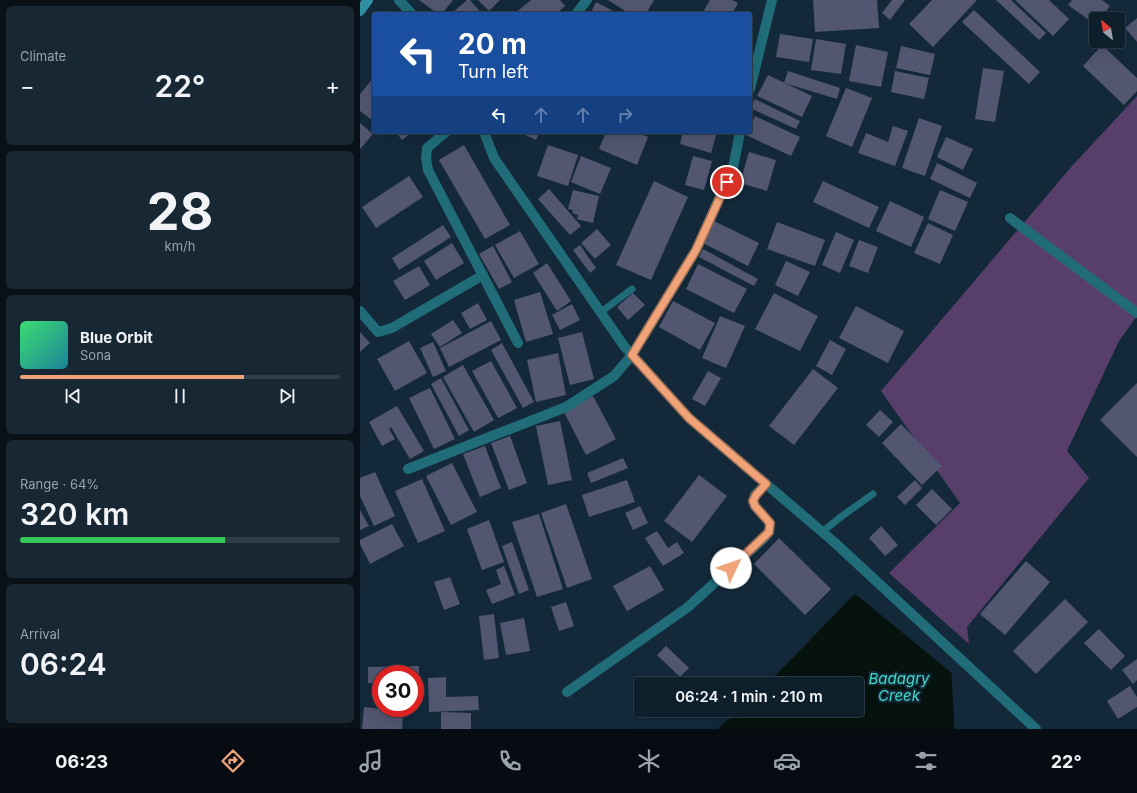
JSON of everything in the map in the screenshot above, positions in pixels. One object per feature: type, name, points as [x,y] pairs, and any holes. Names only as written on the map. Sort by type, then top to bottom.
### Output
[{"type":"main road","points":[[360,11],[366,0]]},
{"type":"street","points":[[399,0],[410,12]]},
{"type":"street","points":[[578,12],[588,0]]},
{"type":"street","points":[[752,81],[772,0]]},
{"type":"street","points":[[444,134],[427,148],[426,158],[428,170],[518,343]]},
{"type":"street","points":[[485,134],[494,158],[601,312],[632,355],[689,418],[822,532],[1036,729]]},
{"type":"street","points":[[408,469],[566,407],[614,376],[632,355],[696,250],[733,168],[740,134]]},
{"type":"street","points":[[1010,218],[1137,313]]},
{"type":"street","points":[[360,311],[378,332],[392,328],[483,275]]},
{"type":"street","points":[[567,692],[688,607],[764,539],[769,532],[770,523],[755,506],[753,501],[756,495],[766,484]]},
{"type":"lane","points":[[601,312],[632,289]]},
{"type":"lane","points":[[822,532],[873,494]]},
{"type":"shaded area","points":[[1137,96],[1137,316],[1119,341],[1067,451],[1089,478],[967,627],[969,644],[889,573],[960,503],[881,391],[1072,166]]},
{"type":"water","name":"Badagry Creek","points":[[855,597],[949,674],[952,729],[721,729],[736,717],[864,717],[864,677],[778,677]]},
{"type":"building","points":[[419,0],[453,0],[444,12],[435,12]]},
{"type":"building","points":[[467,0],[470,0],[480,12],[453,12]]},
{"type":"building","points":[[478,0],[500,0],[489,11]]},
{"type":"building","points":[[531,0],[560,0],[565,6],[558,12],[516,12]]},
{"type":"building","points":[[608,0],[654,0],[647,12],[627,12]]},
{"type":"building","points":[[710,0],[732,0],[738,3],[733,12],[703,12]]},
{"type":"building","points":[[813,0],[877,0],[879,28],[815,32]]},
{"type":"building","points":[[892,0],[905,0],[890,20],[882,13]]},
{"type":"building","points":[[932,0],[977,0],[933,47],[909,24]]},
{"type":"building","points":[[996,0],[1011,0],[1046,33],[1039,40]]},
{"type":"building","points":[[1015,0],[1049,0],[1069,19],[1053,36]]},
{"type":"building","points":[[1072,0],[1102,0],[1110,6],[1105,12],[1089,12],[1089,20],[1068,5]]},
{"type":"building","points":[[596,2],[615,12],[591,12]]},
{"type":"building","points":[[974,10],[1040,72],[1029,84],[962,22]]},
{"type":"building","points":[[1137,18],[1137,42],[1125,28]]},
{"type":"building","points":[[780,34],[813,39],[809,62],[776,57]]},
{"type":"building","points":[[816,39],[846,44],[841,74],[811,70]]},
{"type":"building","points":[[856,45],[888,52],[881,87],[849,81]]},
{"type":"building","points":[[901,46],[935,54],[930,75],[896,68]]},
{"type":"building","points":[[1099,48],[1105,48],[1137,78],[1137,91],[1124,105],[1083,66]]},
{"type":"building","points":[[983,68],[1004,71],[995,122],[975,119]]},
{"type":"building","points":[[788,71],[840,88],[837,99],[784,83]]},
{"type":"building","points":[[895,71],[929,78],[924,99],[891,92]]},
{"type":"building","points":[[768,75],[812,96],[802,117],[757,96]]},
{"type":"building","points":[[372,79],[372,120],[360,111],[360,94]]},
{"type":"building","points":[[846,88],[872,98],[852,147],[826,136]]},
{"type":"building","points":[[755,99],[800,121],[796,129],[752,109],[752,104]]},
{"type":"building","points":[[755,116],[800,137],[791,156],[746,135],[752,134],[752,122]]},
{"type":"building","points":[[919,118],[942,126],[925,176],[902,168]]},
{"type":"building","points":[[360,123],[373,134],[360,149]]},
{"type":"building","points":[[893,126],[908,131],[895,166],[858,153],[866,133],[888,142]]},
{"type":"building","points":[[398,134],[410,134],[402,140]]},
{"type":"building","points":[[523,134],[539,134],[536,140]]},
{"type":"building","points":[[605,134],[640,134],[648,137],[637,165],[599,149]]},
{"type":"building","points":[[682,134],[716,134],[711,153],[680,144]]},
{"type":"building","points":[[946,137],[973,149],[963,170],[937,157]]},
{"type":"building","points":[[464,145],[510,225],[485,239],[439,160]]},
{"type":"building","points":[[548,145],[578,155],[568,186],[537,176]]},
{"type":"building","points":[[749,152],[776,160],[767,191],[740,183]]},
{"type":"building","points":[[581,156],[611,168],[600,194],[571,182]]},
{"type":"building","points":[[693,156],[712,161],[704,190],[685,185]]},
{"type":"building","points":[[937,163],[977,183],[970,198],[930,179]]},
{"type":"building","points":[[409,176],[423,197],[376,228],[362,207]]},
{"type":"building","points":[[654,181],[688,197],[651,280],[616,265]]},
{"type":"building","points":[[823,181],[879,207],[869,228],[813,202]]},
{"type":"building","points":[[549,189],[581,226],[570,235],[538,199]]},
{"type":"building","points":[[573,190],[599,196],[593,223],[577,219],[578,215],[572,213],[573,210],[568,209]]},
{"type":"building","points":[[940,190],[968,202],[955,231],[928,219]]},
{"type":"building","points":[[890,201],[924,217],[911,247],[876,231]]},
{"type":"building","points":[[714,221],[759,243],[748,266],[703,243]]},
{"type":"building","points":[[777,222],[825,240],[815,266],[767,249]]},
{"type":"building","points":[[928,223],[953,235],[940,264],[914,253]]},
{"type":"building","points":[[443,225],[451,237],[399,270],[392,258]]},
{"type":"building","points":[[597,229],[611,245],[595,259],[581,243]]},
{"type":"building","points":[[520,231],[539,264],[514,278],[495,245]]},
{"type":"building","points":[[836,232],[854,240],[840,273],[822,265]]},
{"type":"building","points":[[859,240],[878,247],[868,273],[849,266]]},
{"type":"building","points":[[452,243],[464,263],[436,280],[424,261]]},
{"type":"building","points":[[580,245],[596,268],[590,273],[573,250]]},
{"type":"building","points":[[493,246],[512,282],[499,289],[479,254]]},
{"type":"building","points":[[703,249],[758,279],[754,286],[699,257]]},
{"type":"building","points":[[786,261],[810,272],[798,296],[775,285]]},
{"type":"building","points":[[547,263],[571,301],[557,311],[533,273]]},
{"type":"building","points":[[698,264],[747,289],[734,313],[686,289]]},
{"type":"building","points":[[419,266],[430,285],[405,300],[393,281]]},
{"type":"building","points":[[540,292],[553,334],[526,342],[514,300]]},
{"type":"building","points":[[633,293],[645,305],[628,320],[617,307]]},
{"type":"building","points":[[774,293],[818,316],[800,351],[755,329]]},
{"type":"building","points":[[673,301],[715,323],[700,350],[659,327]]},
{"type":"building","points":[[478,303],[487,320],[470,329],[461,313]]},
{"type":"building","points":[[572,304],[580,320],[560,330],[552,315]]},
{"type":"building","points":[[856,306],[904,331],[888,363],[839,338]]},
{"type":"building","points":[[720,316],[745,326],[726,368],[702,358]]},
{"type":"building","points":[[453,320],[462,333],[440,347],[431,334]]},
{"type":"building","points":[[491,321],[501,340],[449,367],[440,348]]},
{"type":"building","points":[[360,332],[370,343],[360,352]]},
{"type":"building","points":[[582,332],[594,379],[570,385],[558,338]]},
{"type":"building","points":[[830,340],[846,349],[832,375],[816,366]]},
{"type":"building","points":[[409,341],[427,373],[395,391],[377,359]]},
{"type":"building","points":[[433,342],[446,371],[433,377],[420,348]]},
{"type":"building","points":[[502,343],[534,402],[523,408],[491,350]]},
{"type":"building","points":[[558,353],[566,395],[536,402],[527,360]]},
{"type":"building","points":[[491,361],[517,408],[498,418],[472,371]]},
{"type":"building","points":[[463,365],[494,420],[474,432],[443,377]]},
{"type":"building","points":[[813,369],[838,388],[794,445],[769,426]]},
{"type":"building","points":[[708,371],[721,378],[705,406],[692,399]]},
{"type":"building","points":[[441,378],[469,430],[459,436],[431,384]]},
{"type":"building","points":[[1137,383],[1137,457],[1100,420]]},
{"type":"building","points":[[430,388],[455,439],[434,449],[409,398]]},
{"type":"building","points":[[593,396],[616,439],[586,455],[564,412]]},
{"type":"building","points":[[397,406],[424,451],[410,459],[391,427],[389,429],[395,439],[382,446],[369,422]]},
{"type":"building","points":[[880,410],[893,422],[879,437],[866,425]]},
{"type":"building","points":[[560,421],[572,480],[548,485],[536,426]]},
{"type":"building","points":[[901,424],[942,466],[922,485],[882,443]]},
{"type":"building","points":[[510,436],[527,483],[509,490],[491,443]]},
{"type":"building","points":[[485,446],[501,488],[480,497],[463,454]]},
{"type":"building","points":[[623,458],[628,468],[591,483],[587,473]]},
{"type":"building","points":[[452,463],[477,512],[451,525],[426,476]]},
{"type":"building","points":[[375,472],[395,516],[374,526],[360,496],[360,478]]},
{"type":"building","points":[[699,475],[727,496],[692,542],[664,521]]},
{"type":"building","points":[[422,479],[445,531],[418,543],[395,491]]},
{"type":"building","points":[[627,480],[635,502],[589,517],[582,495]]},
{"type":"building","points":[[915,480],[922,488],[905,505],[897,497]]},
{"type":"building","points":[[932,489],[952,509],[936,525],[916,505]]},
{"type":"building","points":[[566,504],[592,579],[567,588],[541,513]]},
{"type":"building","points":[[640,506],[648,523],[633,530],[625,513]]},
{"type":"building","points":[[360,510],[369,526],[360,530]]},
{"type":"building","points":[[539,514],[563,589],[537,597],[512,522]]},
{"type":"building","points":[[489,520],[504,562],[482,570],[467,529]]},
{"type":"building","points":[[392,524],[404,546],[370,564],[360,544],[360,540]]},
{"type":"building","points":[[881,526],[898,545],[885,556],[869,538]]},
{"type":"building","points":[[657,531],[668,548],[677,542],[684,553],[663,566],[645,538]]},
{"type":"building","points":[[779,538],[831,589],[805,615],[754,564]]},
{"type":"building","points":[[512,542],[529,590],[519,594],[502,546]]},
{"type":"building","points":[[1026,561],[1050,582],[1005,635],[980,614]]},
{"type":"building","points":[[504,566],[515,595],[492,604],[486,590],[501,584],[496,570]]},
{"type":"building","points":[[650,566],[664,590],[627,611],[613,586]]},
{"type":"building","points":[[450,577],[460,604],[444,610],[434,582]]},
{"type":"building","points":[[1065,599],[1088,622],[1036,674],[1013,651]]},
{"type":"building","points":[[566,602],[574,626],[559,631],[551,607]]},
{"type":"building","points":[[494,614],[499,658],[484,660],[479,616]]},
{"type":"building","points":[[524,618],[530,651],[506,655],[500,623]]},
{"type":"building","points":[[1099,629],[1125,656],[1111,670],[1084,643]]},
{"type":"building","points":[[666,646],[689,668],[680,677],[657,655]]},
{"type":"building","points":[[1137,659],[1137,680],[1133,684],[1122,670]]},
{"type":"building","points":[[368,667],[372,667],[372,683],[368,683]]},
{"type":"building","points":[[446,677],[446,697],[478,696],[479,710],[429,712],[428,678]]},
{"type":"building","points":[[1130,686],[1137,697],[1137,707],[1118,719],[1107,701]]},
{"type":"building","points":[[364,707],[372,708],[372,717],[403,717],[402,729],[362,729]]},
{"type":"building","points":[[441,712],[471,713],[471,729],[441,729]]},
{"type":"waterway","points":[[778,677],[855,597],[949,674],[952,729]]},
{"type":"waterway","points":[[721,729],[736,717]]},
{"type":"route","points":[[727,182],[696,250],[632,355],[689,418],[766,484],[756,495],[753,501],[755,506],[770,523],[769,532],[764,539],[731,568]]}]
